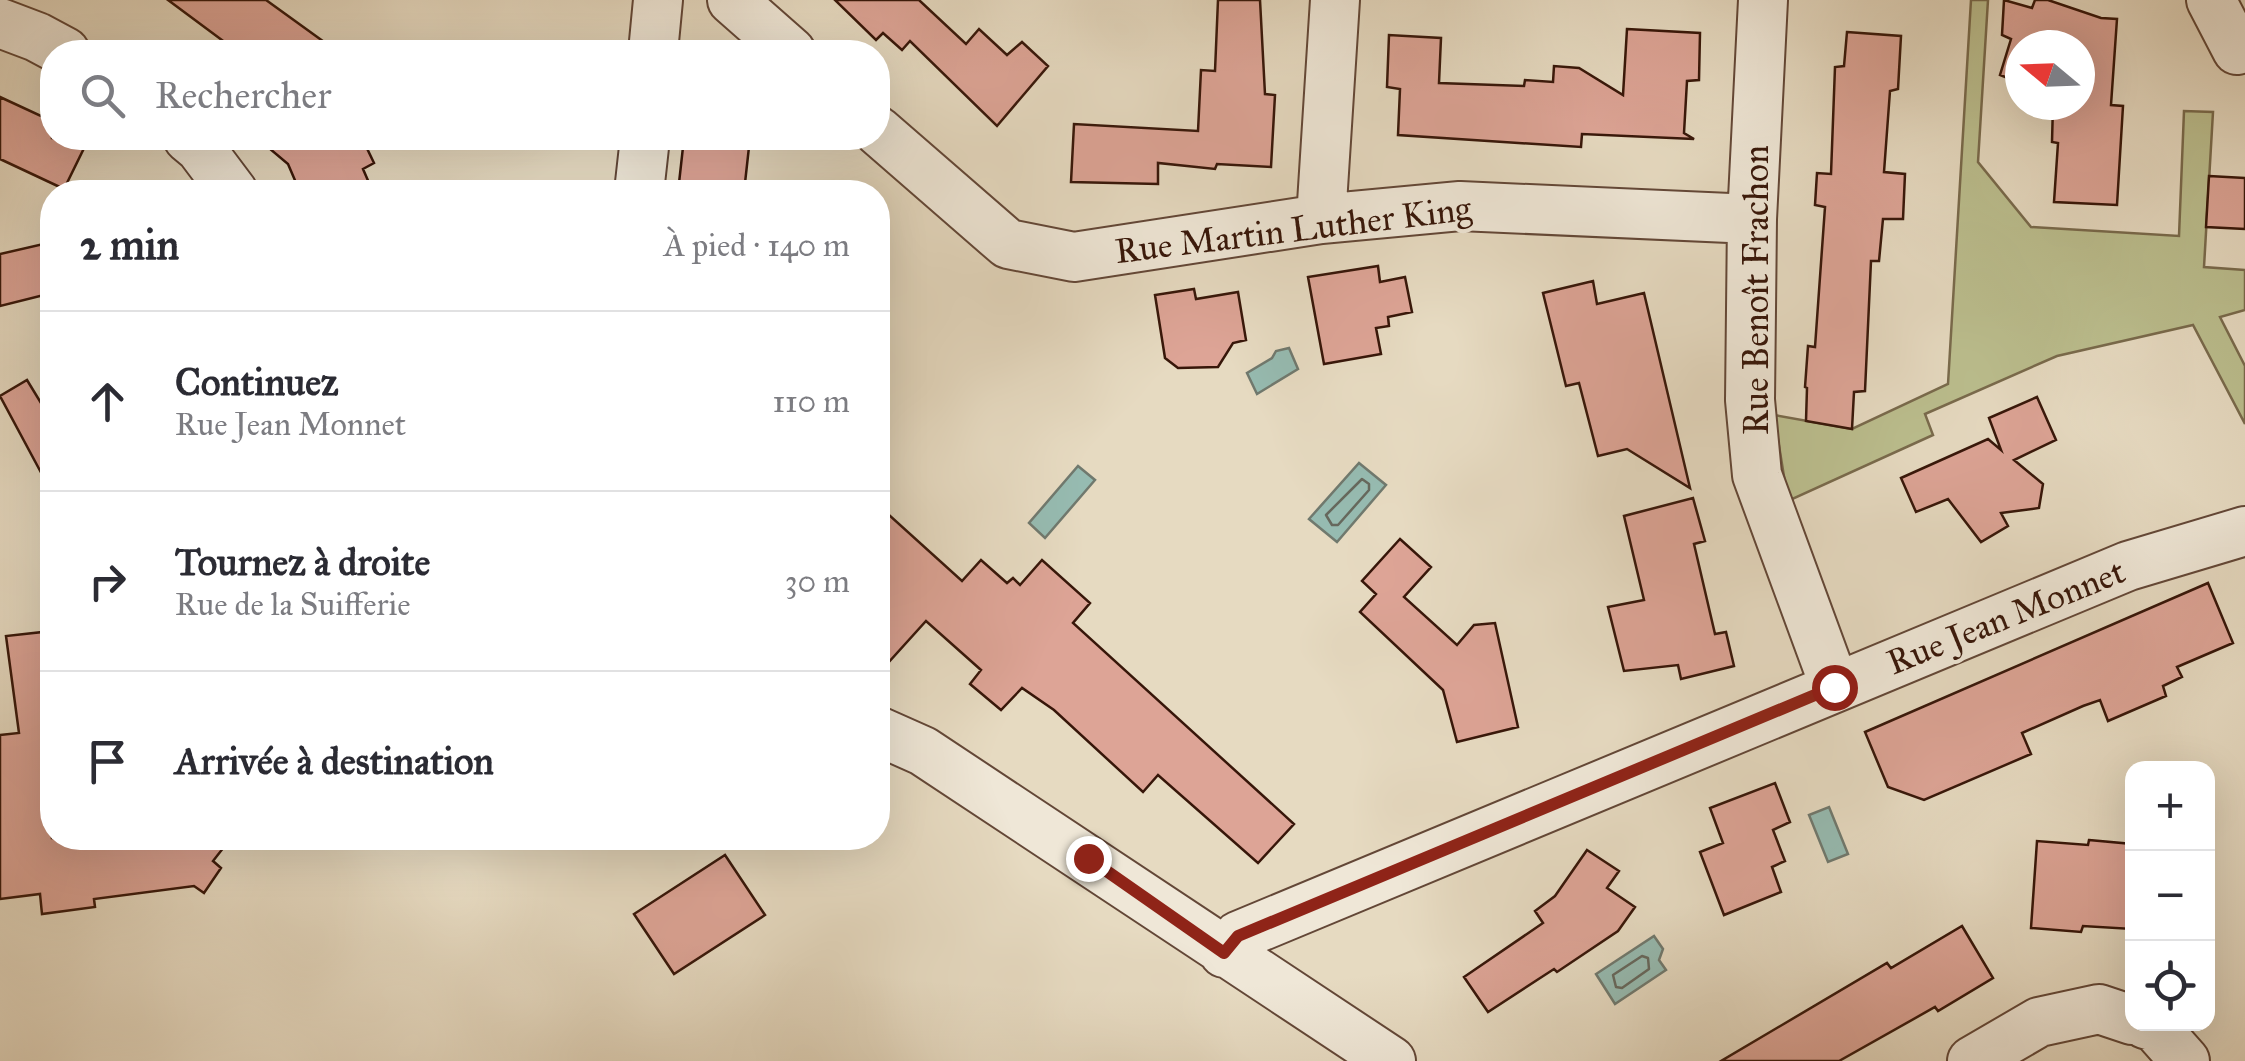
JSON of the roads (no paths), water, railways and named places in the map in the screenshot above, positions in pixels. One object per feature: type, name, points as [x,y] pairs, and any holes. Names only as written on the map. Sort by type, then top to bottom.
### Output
[{"type":"street","points":[[654,40],[658,0]]},
{"type":"street","points":[[732,0],[777,40]]},
{"type":"street","points":[[1321,220],[1335,0]]},
{"type":"street","name":"Rue Benoît Frachon","points":[[1763,0],[1752,218],[1750,400],[1757,475],[1834,687]]},
{"type":"street","points":[[2211,0],[2237,50]]},
{"type":"street","points":[[0,23],[43,40]]},
{"type":"street","name":"Rue Martin Luther King","points":[[890,141],[1008,244],[1074,257],[1321,220],[1460,206],[1752,218]]},
{"type":"street","points":[[202,150],[224,180]]},
{"type":"street","points":[[640,180],[643,150]]},
{"type":"street","name":"Rue Jean Monnet","points":[[1224,953],[1238,936],[1834,687],[2128,566],[2245,531]]},
{"type":"street","points":[[890,736],[923,751],[1391,1061]]},
{"type":"street","points":[[1972,1061],[2038,1022],[2098,1009],[2125,1018]]},
{"type":"street","points":[[2158,1031],[2184,1061]]},
{"type":"water","points":[[1289,348],[1298,369],[1257,394],[1247,373],[1272,358],[1276,351]]},
{"type":"water","points":[[1359,463],[1386,485],[1337,542],[1309,519]]},
{"type":"water","points":[[1078,466],[1095,480],[1045,538],[1029,523]]},
{"type":"water","points":[[1829,807],[1848,854],[1828,862],[1809,815]]},
{"type":"water","points":[[1654,936],[1663,949],[1659,960],[1666,970],[1615,1004],[1596,974]]}]
